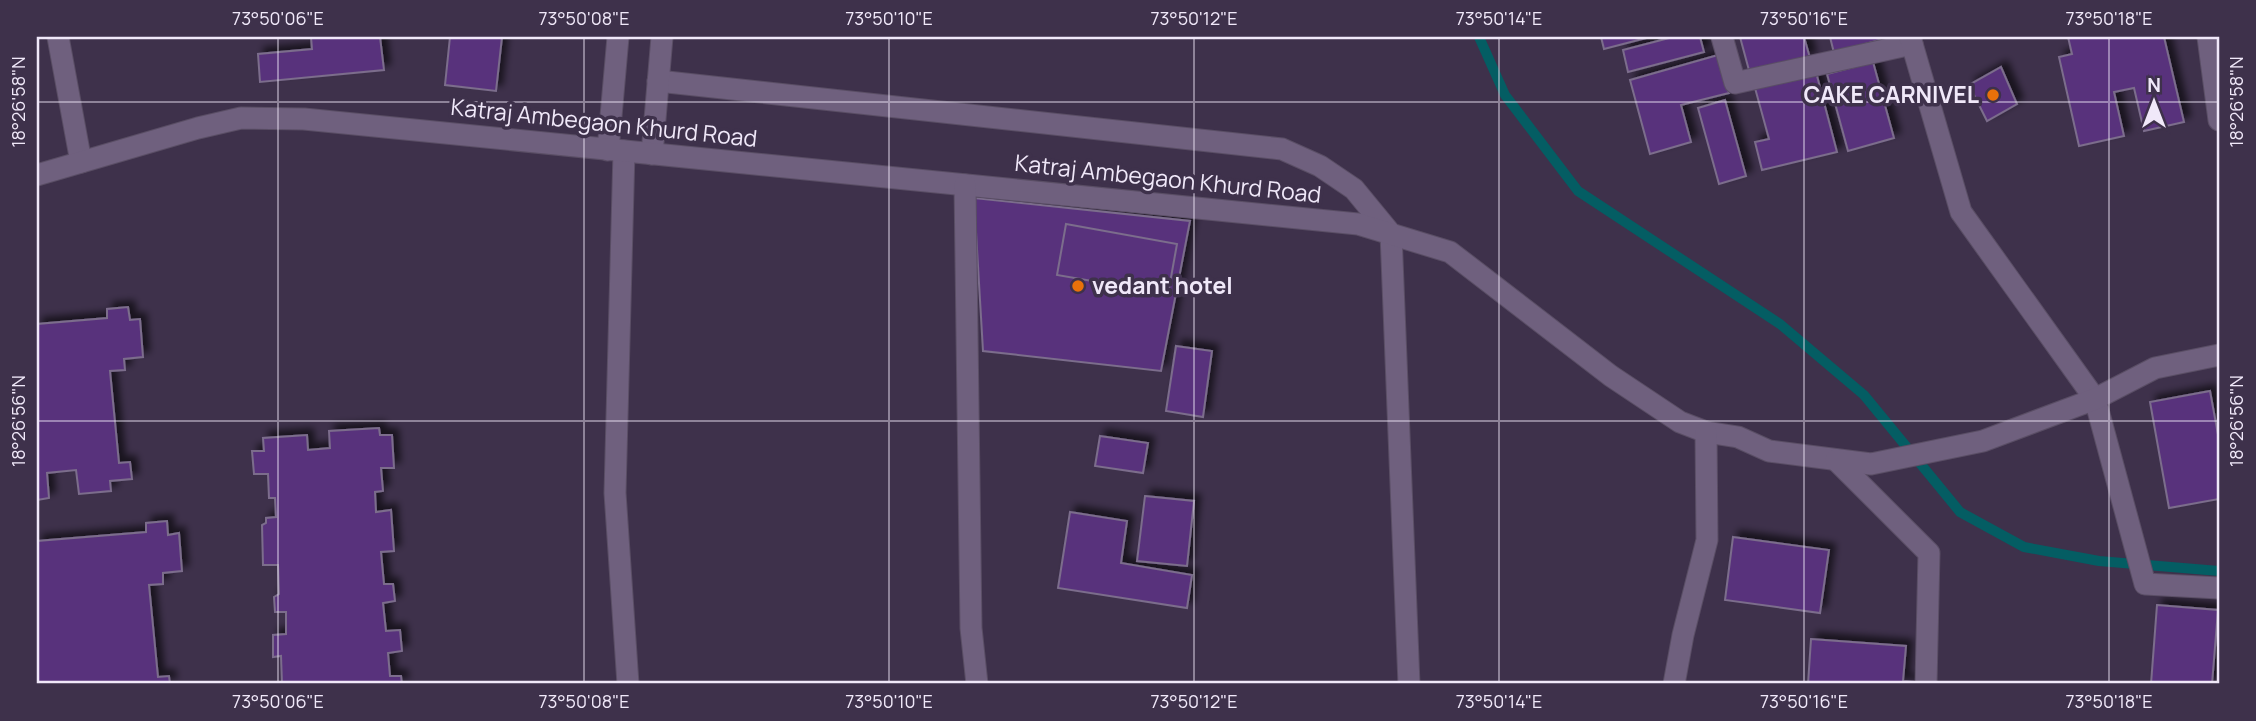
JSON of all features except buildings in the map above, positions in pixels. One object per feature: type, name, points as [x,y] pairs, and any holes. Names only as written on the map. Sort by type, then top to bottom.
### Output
[{"type":"street","points":[[58,37],[81,162]]},
{"type":"street","points":[[618,37],[615,493],[628,684]]},
{"type":"street","points":[[652,154],[663,37]]},
{"type":"street","points":[[1722,37],[1735,83],[1911,40],[1961,212],[2095,400],[2145,584],[2219,588]]},
{"type":"street","points":[[2208,37],[2219,120]]},
{"type":"street","points":[[658,81],[1282,149],[1320,166],[1354,190],[1391,234],[1409,684]]},
{"type":"street","name":"Katraj Ambegaon Khurd Road","points":[[37,176],[198,128],[241,118],[304,119],[1358,224],[1450,252],[1611,376],[1680,422],[1706,432],[1738,438],[1769,451],[1871,464],[1983,442],[2095,400],[2155,368],[2219,355]]},
{"type":"street","points":[[965,185],[971,628],[976,684]]},
{"type":"street","points":[[1674,684],[1683,635],[1707,540],[1706,432]]},
{"type":"street","points":[[1836,460],[1929,553],[1926,684]]},
{"type":"waterway","points":[[1479,37],[1505,95],[1578,191],[1780,324],[1864,395],[1960,512],[2024,547],[2099,561],[2219,571]]},
{"type":"place","name":"CAKE CARNIVEL","points":[[1993,95]]},
{"type":"place","name":"vedant hotel","points":[[1078,286]]}]
